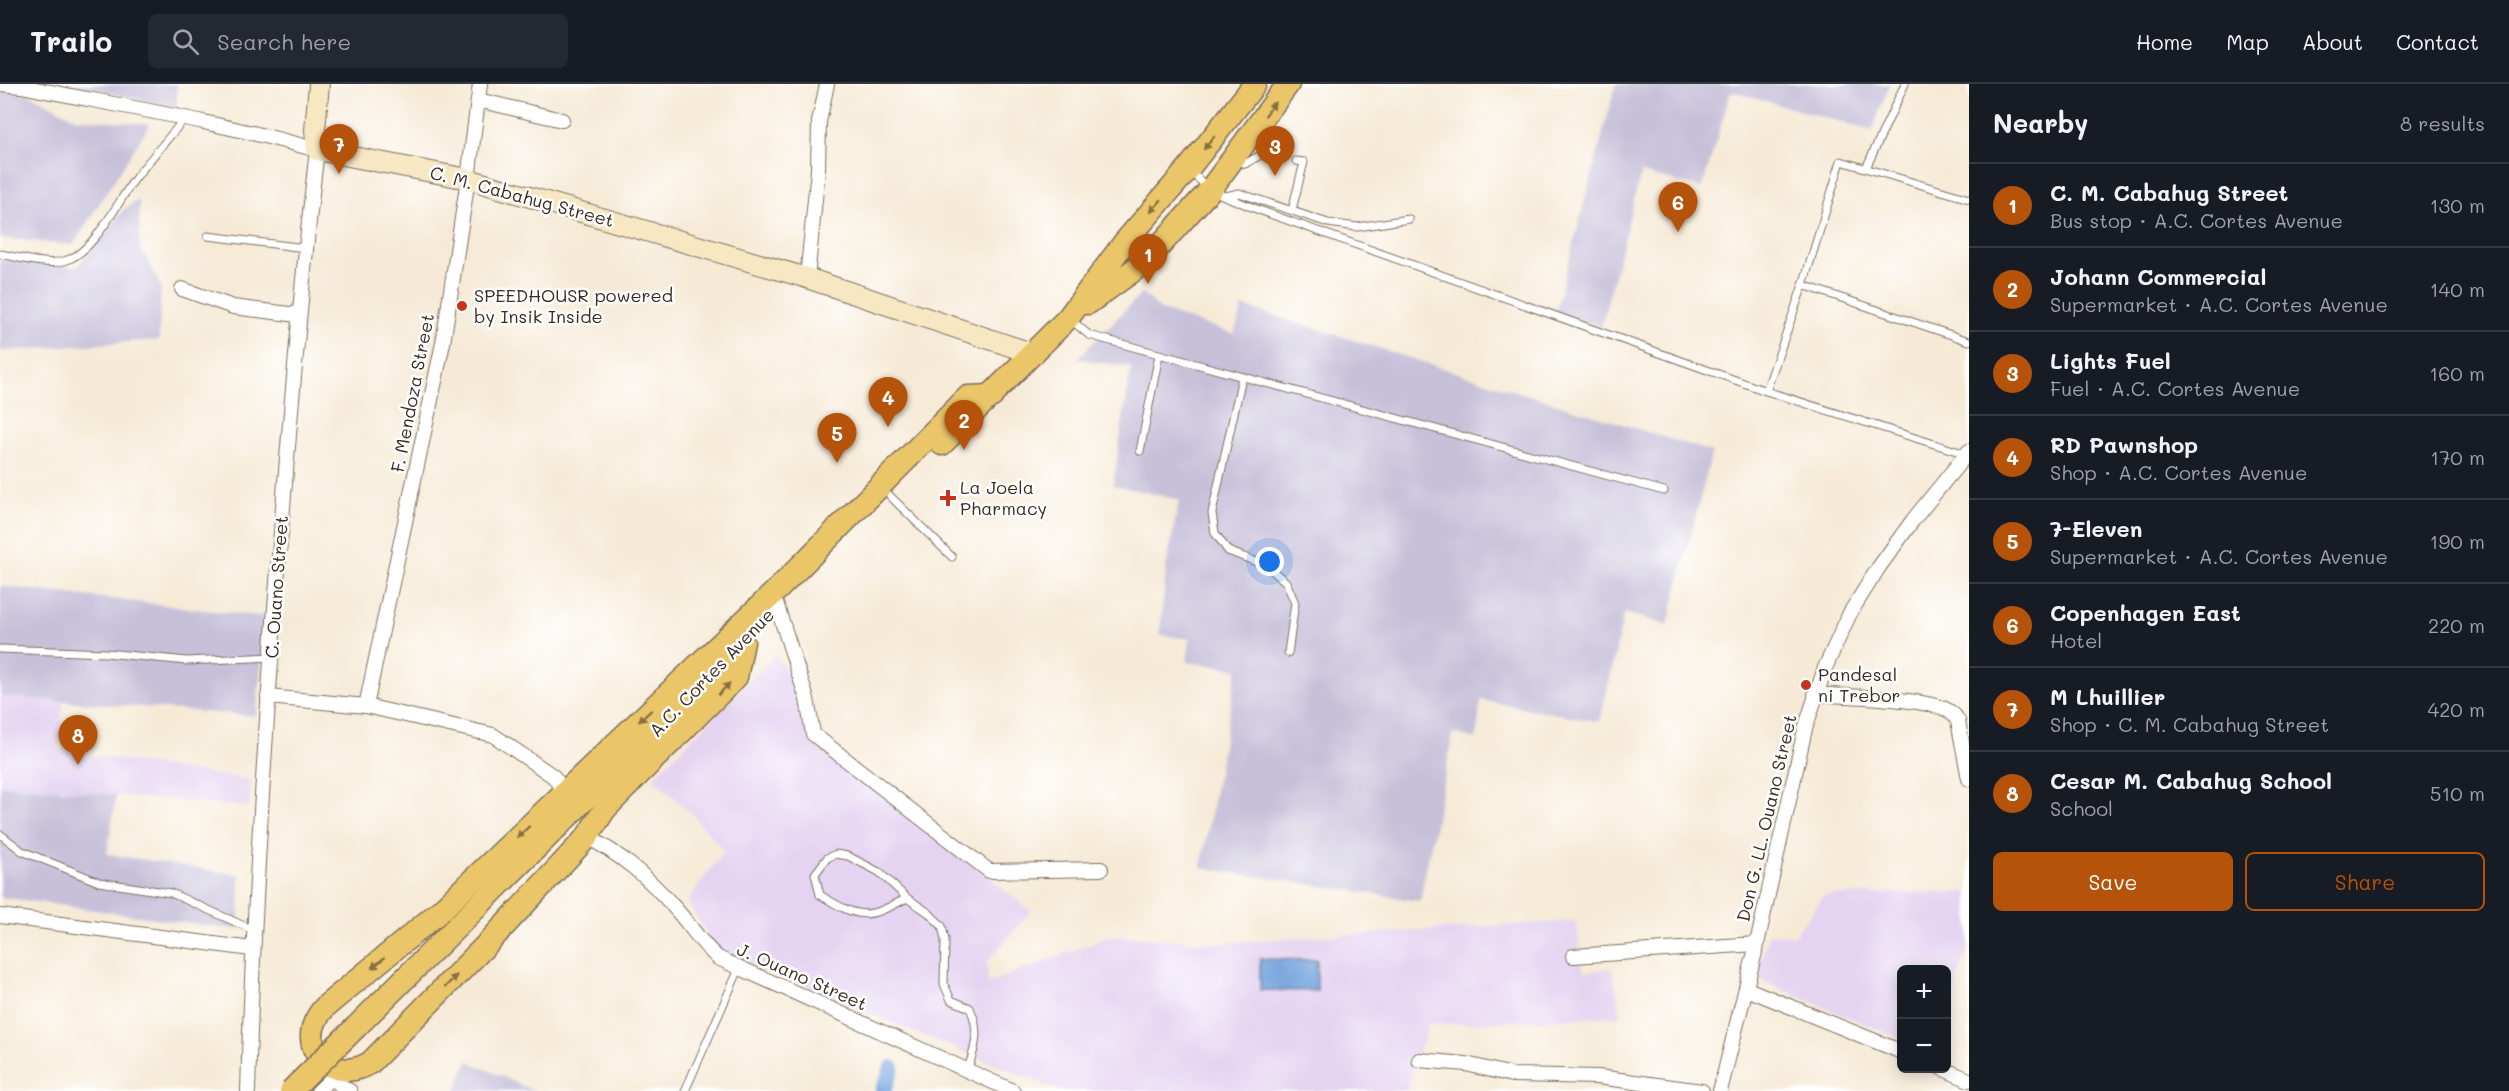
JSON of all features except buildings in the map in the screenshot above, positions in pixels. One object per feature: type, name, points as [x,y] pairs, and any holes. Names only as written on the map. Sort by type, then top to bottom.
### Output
[{"type":"main road","name":"A.C. Cortes Avenue","points":[[291,1091],[777,606],[1034,354],[1068,318],[1124,243],[1188,169],[1255,84]]},
{"type":"main road","name":"A.C. Cortes Avenue","points":[[1068,318],[1145,262],[1218,193],[1235,157],[1288,84]]},
{"type":"main road","points":[[743,642],[736,677],[605,809],[587,837],[490,941],[371,1062],[352,1069],[330,1070],[315,1052],[312,1041],[313,1025],[320,1013],[438,913],[778,589],[968,397],[992,396]]},
{"type":"street","name":"C. M. Cabahug Street","points":[[0,84],[21,85],[280,140],[317,150],[468,178],[807,278],[1034,354]]},
{"type":"street","name":"C. Ouano Street","points":[[248,1091],[252,949],[268,697],[298,315],[317,150],[315,130],[319,84]]},
{"type":"street","name":"F. Mendoza Street","points":[[366,706],[443,343],[480,84]]},
{"type":"street","points":[[807,278],[818,170],[819,122],[827,84]]},
{"type":"street","points":[[478,100],[562,120]]},
{"type":"street","points":[[182,289],[233,307],[298,315]]},
{"type":"street","name":"Don G. LL. Ouano Street","points":[[1720,1091],[1747,989],[1815,694],[1850,613],[1913,520],[1968,453]]},
{"type":"street","points":[[777,606],[807,699],[813,734],[989,871],[1101,869]]},
{"type":"street","points":[[1815,694],[1915,703],[1936,706],[1948,711],[1956,716],[1958,721],[1969,779]]},
{"type":"street","points":[[268,697],[366,706],[493,735],[553,776],[565,792]]},
{"type":"street","name":"J. Ouano Street","points":[[587,837],[610,848],[673,905],[703,945],[718,958],[1012,1091]]},
{"type":"street","points":[[0,916],[252,949]]},
{"type":"street","points":[[1573,956],[1757,944]]},
{"type":"street","points":[[1747,989],[1897,1050]]},
{"type":"street","points":[[1419,1060],[1466,1064],[1512,1075],[1598,1077],[1702,1091]]},
{"type":"street","points":[[318,1091],[330,1070],[337,1082],[350,1091]]},
{"type":"street","points":[[1951,1072],[1969,1080]]},
{"type":"lane","points":[[1866,168],[1905,84]]},
{"type":"lane","points":[[0,254],[52,262],[62,262],[76,257],[103,228],[135,179],[184,119]]},
{"type":"lane","points":[[1235,157],[1245,164],[1262,154],[1273,154]]},
{"type":"lane","points":[[1292,210],[1304,162],[1296,161]]},
{"type":"lane","points":[[1766,391],[1803,285],[1841,161],[1969,199]]},
{"type":"lane","points":[[1188,169],[1218,193],[1259,210],[1766,391],[1968,453]]},
{"type":"lane","points":[[1218,193],[1239,193],[1328,223],[1357,227],[1409,219]]},
{"type":"lane","points":[[208,236],[305,248]]},
{"type":"lane","points":[[1803,285],[1969,341]]},
{"type":"lane","points":[[1068,318],[1089,335],[1664,491]]},
{"type":"lane","points":[[1140,451],[1159,355]]},
{"type":"lane","points":[[1242,377],[1212,513],[1215,533],[1228,551],[1267,566],[1286,582],[1295,603],[1288,653]]},
{"type":"lane","points":[[890,496],[951,557]]},
{"type":"lane","points":[[0,649],[106,653],[188,661],[271,657]]},
{"type":"lane","points":[[0,834],[22,851],[99,882],[171,893],[253,930]]},
{"type":"lane","points":[[907,898],[870,915],[856,913],[820,895],[815,874],[827,858],[836,854],[848,856],[879,872],[942,926],[945,940],[944,984],[951,1000],[970,1008],[976,1022],[974,1052],[967,1070]]},
{"type":"lane","points":[[685,1091],[739,969]]},
{"type":"shaded area","points":[[74,84],[177,84],[177,109]]},
{"type":"shaded area","points":[[1616,84],[1890,84],[1872,131],[1731,91],[1702,188],[1641,173],[1601,327],[1555,313]]},
{"type":"shaded area","points":[[0,91],[28,93],[75,118],[150,124],[73,245],[0,238]]},
{"type":"shaded area","points":[[139,200],[140,247],[161,287],[159,340],[0,351],[0,259],[77,267],[125,208]]},
{"type":"shaded area","points":[[1142,293],[1161,310],[1234,334],[1243,306],[1712,452],[1668,625],[1624,613],[1600,722],[1481,700],[1476,739],[1453,733],[1420,901],[1201,868],[1237,669],[1187,662],[1190,639],[1160,635],[1166,568],[1179,500],[1113,485],[1131,367],[1077,359]]},
{"type":"shaded area","points":[[0,586],[266,617],[256,716],[0,696]]},
{"type":"shaded area","points":[[775,655],[802,692],[811,736],[1031,911],[987,962],[988,983],[1112,936],[1218,943],[1576,921],[1584,972],[1612,968],[1621,1016],[1428,1025],[1406,1091],[1061,1091],[719,953],[687,901],[724,852],[695,817],[653,778]]},
{"type":"shaded area","points":[[0,694],[64,697],[59,750],[251,780],[249,807],[0,785]]},
{"type":"shaded area","points":[[0,785],[116,795],[107,854],[240,875],[239,930],[0,897]]},
{"type":"shaded area","points":[[1969,892],[1969,944],[1951,1000],[1951,965],[1897,965],[1897,1037],[1755,978],[1769,934],[1794,936],[1824,895]]},
{"type":"shaded area","points":[[468,1061],[534,1091],[456,1091]]},
{"type":"water","points":[[1260,959],[1317,960],[1317,991],[1260,990]]},
{"type":"waterway","points":[[883,1091],[892,1068]]},
{"type":"place","name":"M Lhuillier","points":[[339,174]]},
{"type":"place","name":"Lights Fuel","points":[[1275,176]]},
{"type":"place","name":"Copenhagen East","points":[[1678,232]]},
{"type":"place","name":"C. M. Cabahug Street","points":[[1148,284]]},
{"type":"place","name":"SPEEDHOUSR powered by Insik Inside","points":[[462,306]]},
{"type":"place","name":"RD Pawnshop","points":[[888,427]]},
{"type":"place","name":"Johann Commercial","points":[[964,450]]},
{"type":"place","name":"7-Eleven","points":[[837,463]]},
{"type":"place","name":"La Joela Pharmacy","points":[[948,498]]},
{"type":"place","name":"Pandesal ni Trebor","points":[[1806,685]]},
{"type":"place","name":"Cesar M. Cabahug School","points":[[78,765]]}]
